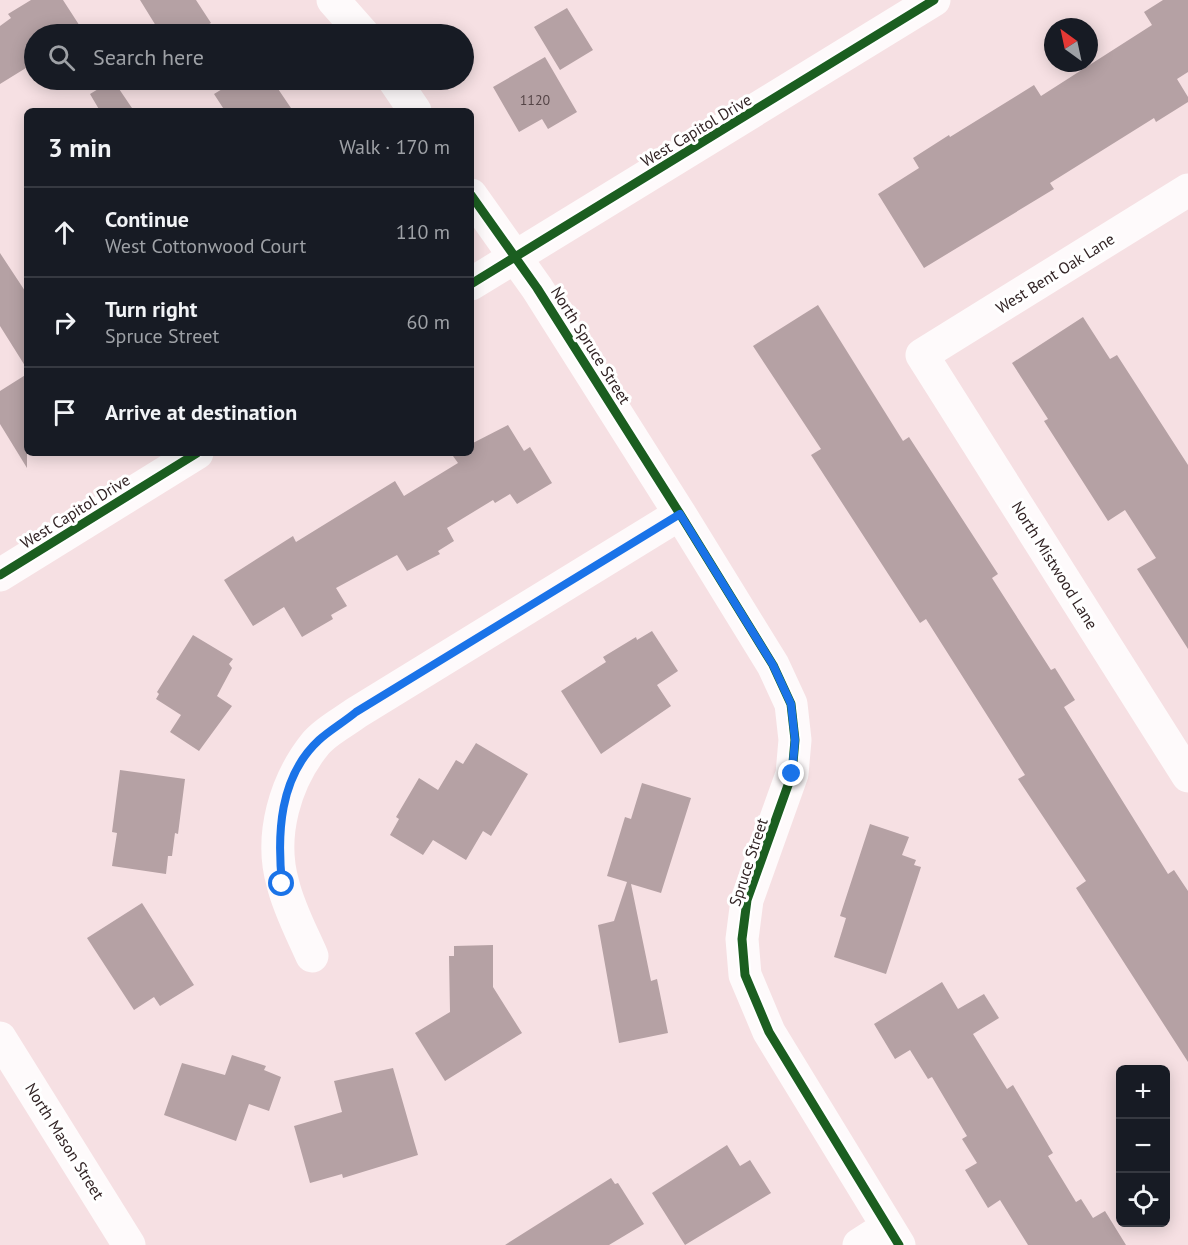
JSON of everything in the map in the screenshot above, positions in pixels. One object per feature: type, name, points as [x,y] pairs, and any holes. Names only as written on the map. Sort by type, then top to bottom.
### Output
[{"type":"street","points":[[333,0],[354,24]]},
{"type":"street","name":"West Capitol Drive","points":[[474,282],[919,4]]},
{"type":"street","points":[[401,90],[413,108]]},
{"type":"street","name":"West Bent Oak Lane","points":[[922,355],[1188,190]]},
{"type":"street","name":"North Spruce Street","points":[[474,199],[537,288],[680,514]]},
{"type":"street","name":"North Mistwood Lane","points":[[922,355],[1188,776]]},
{"type":"street","name":"West Capitol Drive","points":[[0,575],[192,456]]},
{"type":"street","points":[[312,956],[282,884],[279,852],[280,813],[296,772],[318,741],[356,712],[680,514]]},
{"type":"street","name":"Spruce Street","points":[[680,514],[773,665],[791,704],[795,740],[792,774],[747,900],[742,939],[745,975],[769,1032],[893,1236]]},
{"type":"street","name":"North Mason Street","points":[[0,1038],[129,1245]]},
{"type":"street","points":[[859,1245],[893,1236]]},
{"type":"building","points":[[31,0],[63,0],[79,24],[24,24],[24,69],[0,84],[0,26],[11,18],[8,14]]},
{"type":"building","points":[[140,0],[196,0],[211,23],[209,24],[155,24]]},
{"type":"building","points":[[1163,0],[1188,0],[1188,72],[1177,79],[1188,97],[1188,102],[1156,122],[1154,118],[1050,183],[1054,189],[924,268],[878,194],[919,168],[913,158],[1034,85],[1041,96],[1079,72],[1098,72],[1098,60],[1152,25],[1144,12]]},
{"type":"building","points":[[567,8],[593,50],[560,70],[534,27]]},
{"type":"building","points":[[545,57],[577,112],[548,129],[542,119],[519,132],[493,87]]},
{"type":"building","points":[[97,90],[120,90],[132,108],[98,108],[90,94]]},
{"type":"building","points":[[221,90],[279,90],[291,108],[223,108],[214,94]]},
{"type":"building","points":[[0,253],[24,289],[24,364],[0,326]]},
{"type":"building","points":[[818,305],[903,441],[909,437],[998,574],[992,578],[1051,670],[1055,668],[1075,700],[1064,707],[1168,874],[1174,870],[1188,891],[1188,1062],[1076,888],[1086,881],[1018,779],[1025,775],[926,619],[920,623],[811,455],[821,449],[753,346]]},
{"type":"building","points":[[1083,317],[1110,359],[1117,355],[1188,465],[1188,649],[1137,569],[1156,558],[1125,510],[1108,521],[1044,421],[1048,419],[1012,363]]},
{"type":"building","points":[[24,376],[24,456],[27,456],[27,468],[0,424],[0,391]]},
{"type":"building","points":[[508,425],[524,451],[530,447],[552,483],[517,504],[510,494],[495,503],[493,500],[447,528],[454,541],[438,551],[440,554],[407,571],[397,555],[336,588],[347,606],[331,615],[333,619],[302,637],[284,607],[253,626],[224,580],[293,536],[296,542],[395,481],[404,496],[458,463],[453,456],[474,456],[474,442]]},
{"type":"building","points":[[652,631],[678,671],[657,685],[671,706],[601,754],[561,691],[606,662],[603,657],[636,637],[637,640]]},
{"type":"building","points":[[193,635],[233,659],[229,664],[232,668],[217,696],[232,706],[199,751],[170,732],[181,715],[156,699],[159,694],[157,692]]},
{"type":"building","points":[[476,743],[528,774],[491,836],[483,831],[466,860],[433,840],[423,855],[390,835],[399,819],[396,817],[419,778],[438,790],[456,760],[463,764]]},
{"type":"building","points":[[120,770],[185,779],[178,834],[175,833],[172,856],[168,856],[166,874],[112,866],[117,833],[112,832]]},
{"type":"building","points":[[642,783],[691,798],[661,893],[631,884],[651,981],[657,979],[668,1033],[619,1043],[598,925],[614,921],[627,882],[607,876],[625,817],[631,819]]},
{"type":"building","points":[[870,824],[909,837],[902,855],[916,860],[914,865],[921,867],[886,974],[834,957],[846,918],[840,916]]},
{"type":"building","points":[[142,903],[194,985],[160,1006],[154,997],[134,1010],[87,938]]},
{"type":"building","points":[[493,945],[493,987],[522,1033],[445,1081],[415,1033],[450,1012],[449,956],[454,956],[454,946]]},
{"type":"building","points":[[942,982],[958,1009],[984,994],[999,1018],[973,1034],[1007,1089],[1013,1085],[1053,1153],[1048,1156],[1076,1202],[1081,1199],[1093,1218],[1105,1211],[1126,1245],[1028,1245],[1000,1200],[988,1208],[965,1170],[977,1163],[962,1139],[967,1136],[932,1077],[928,1079],[910,1050],[895,1059],[874,1024]]},
{"type":"building","points":[[232,1055],[266,1066],[264,1070],[281,1077],[269,1111],[249,1104],[236,1141],[164,1115],[182,1063],[225,1075]]},
{"type":"building","points":[[393,1068],[418,1155],[343,1178],[342,1174],[310,1183],[294,1126],[342,1112],[334,1081]]},
{"type":"building","points":[[727,1145],[740,1166],[750,1160],[771,1193],[685,1245],[652,1193]]},
{"type":"building","points":[[611,1178],[615,1184],[618,1183],[644,1224],[609,1245],[505,1245]]},
{"type":"cycle path","points":[[474,282],[934,0]]},
{"type":"cycle path","points":[[474,199],[537,288],[680,514],[773,665],[791,704],[795,740],[792,774],[747,900],[742,939],[745,975],[769,1032],[899,1245]]},
{"type":"cycle path","points":[[0,575],[192,456]]},
{"type":"route","points":[[282,884],[279,852],[280,813],[296,772],[318,741],[356,712],[680,514],[773,665],[791,704],[795,740],[792,774]]}]
